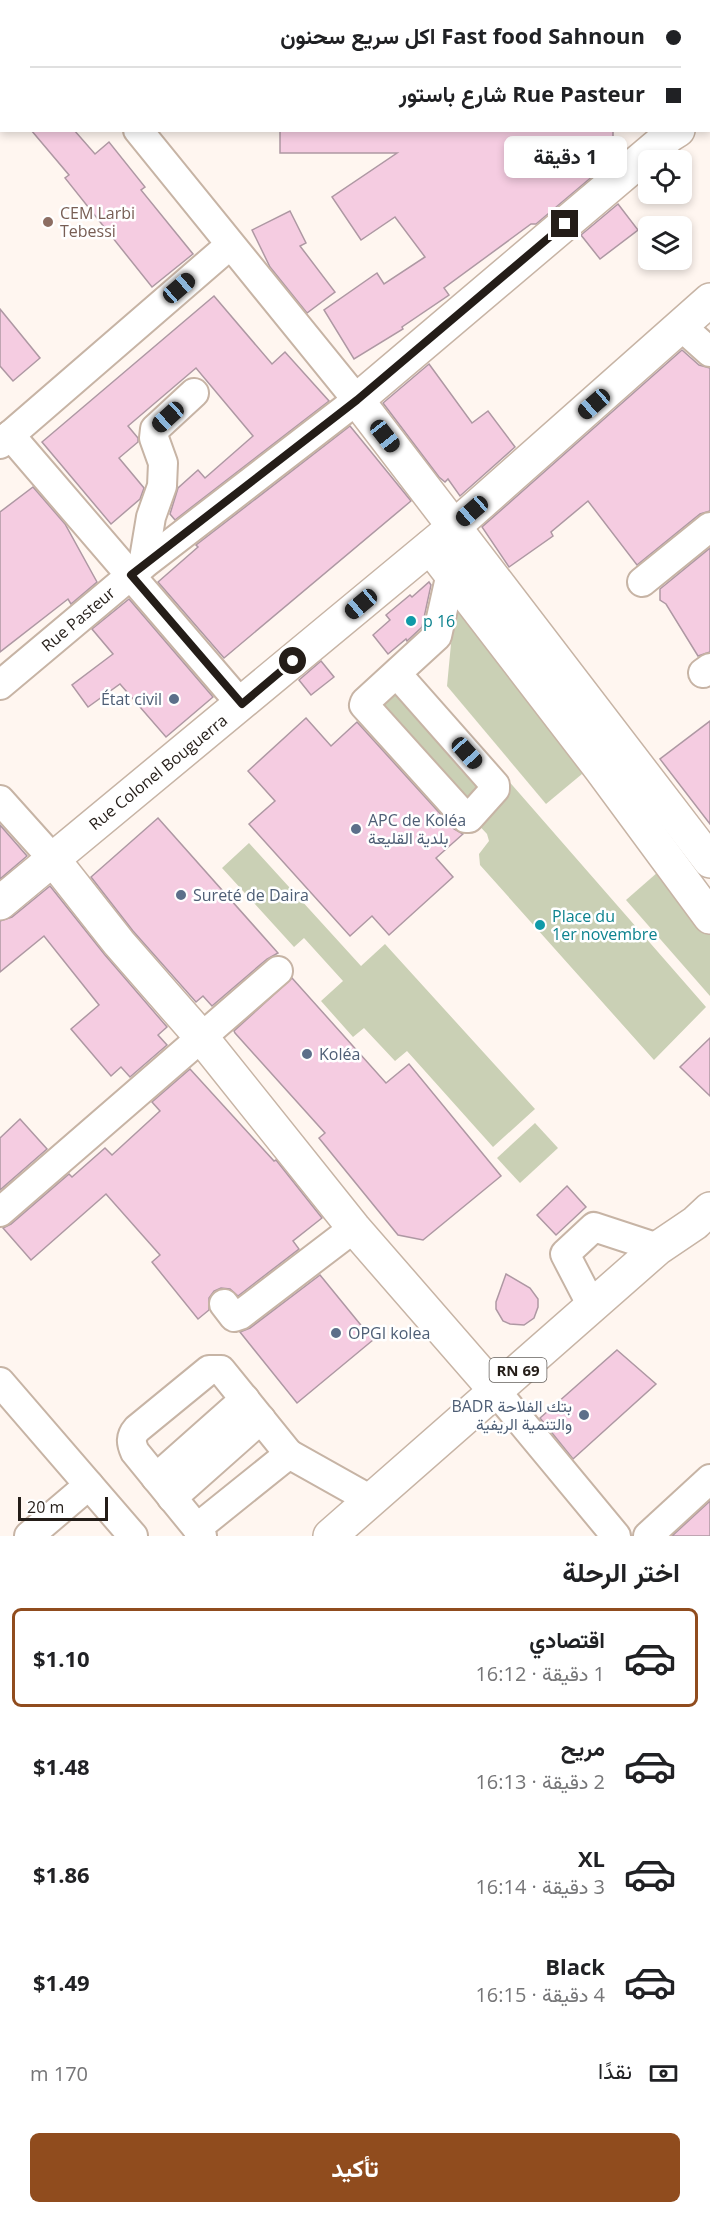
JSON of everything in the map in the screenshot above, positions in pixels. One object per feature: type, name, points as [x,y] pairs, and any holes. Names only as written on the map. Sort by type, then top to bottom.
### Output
[{"type":"main road","points":[[675,132],[357,400],[710,861]]},
{"type":"main road","name":"Rue Colonel Bouguerra","points":[[0,903],[455,526],[710,300]]},
{"type":"main road","points":[[430,547],[710,917]]},
{"type":"main road","points":[[52,858],[119,944],[202,1038],[354,1228],[495,1390]]},
{"type":"main road","name":"RN 69","points":[[330,1536],[658,1248],[705,1221]]},
{"type":"street","points":[[140,132],[357,400]]},
{"type":"street","points":[[230,245],[5,440],[137,570],[242,704]]},
{"type":"street","points":[[682,327],[710,352]]},
{"type":"street","points":[[137,570],[162,486],[163,463],[154,438],[155,429],[194,393]]},
{"type":"street","name":"Rue Pasteur","points":[[0,685],[137,570],[357,400]]},
{"type":"street","points":[[642,582],[710,527]]},
{"type":"street","points":[[397,674],[495,785],[495,789],[469,818],[466,818],[364,705],[437,636],[451,573]]},
{"type":"street","points":[[0,800],[52,858]]},
{"type":"street","points":[[0,1212],[278,971]]},
{"type":"street","points":[[592,1306],[565,1254],[594,1227],[658,1248]]},
{"type":"street","points":[[224,1304],[234,1317],[240,1316],[354,1228]]},
{"type":"street","points":[[183,1511],[135,1452],[132,1445],[133,1434],[209,1370],[221,1370],[268,1428],[371,1500]]},
{"type":"street","points":[[0,1382],[133,1536]]},
{"type":"street","points":[[495,1390],[616,1536]]},
{"type":"street","points":[[183,1511],[268,1428]]},
{"type":"street","points":[[183,1511],[268,1428]]},
{"type":"street","points":[[648,1536],[710,1479]]},
{"type":"street","points":[[29,1536],[89,1485]]},
{"type":"green space","points":[[455,602],[588,769],[546,804],[447,686]]},
{"type":"green space","points":[[411,669],[706,1007],[654,1060],[480,865],[479,854],[489,841],[487,834],[376,715],[375,704]]},
{"type":"green space","points":[[249,843],[361,966],[385,944],[535,1109],[493,1147],[407,1051],[395,1061],[364,1028],[353,1037],[321,1001],[343,981],[304,938],[294,947],[222,868]]},
{"type":"green space","points":[[658,872],[710,932],[710,996],[626,900]]},
{"type":"green space","points":[[535,1123],[558,1148],[520,1183],[497,1158]]},
{"type":"building","points":[[33,132],[76,132],[95,154],[109,142],[145,187],[141,190],[193,254],[152,287],[65,178],[69,175]]},
{"type":"building","points":[[280,132],[613,132],[613,159],[536,224],[531,224],[444,288],[449,295],[402,327],[403,329],[354,359],[324,310],[377,273],[384,284],[425,257],[395,217],[361,240],[332,197],[397,153],[280,153]]},
{"type":"building","points":[[618,204],[638,230],[600,259],[581,235]]},
{"type":"building","points":[[290,211],[306,243],[300,246],[335,292],[307,313],[270,267],[252,230]]},
{"type":"building","points":[[214,296],[272,364],[285,352],[329,401],[175,520],[170,514],[178,488],[198,470],[205,478],[253,436],[196,368],[128,426],[138,438],[138,442],[119,458],[144,488],[140,499],[111,524],[42,442]]},
{"type":"building","points":[[0,309],[40,358],[13,381],[0,366]]},
{"type":"building","points":[[682,350],[699,365],[710,368],[710,511],[700,514],[637,565],[588,501],[551,532],[553,536],[509,567],[482,527]]},
{"type":"building","points":[[429,364],[472,423],[488,411],[515,447],[460,496],[448,479],[445,482],[439,477],[383,403]]},
{"type":"building","points":[[350,426],[411,501],[224,658],[158,582],[198,547],[196,545]]},
{"type":"building","points":[[33,487],[65,524],[97,582],[71,604],[68,599],[0,652],[0,512]]},
{"type":"building","points":[[710,548],[710,652],[698,656],[666,604],[660,600],[660,589]]},
{"type":"building","points":[[429,582],[431,585],[422,627],[388,654],[373,635],[390,620],[386,615]]},
{"type":"building","points":[[129,599],[213,697],[166,737],[120,684],[88,707],[72,685],[113,654],[92,629]]},
{"type":"building","points":[[321,661],[334,677],[311,695],[299,680]]},
{"type":"building","name":"APC de Koléa بلدية القليعة","points":[[306,718],[331,746],[357,722],[454,829],[463,834],[436,858],[453,877],[389,935],[372,916],[350,936],[249,824],[275,801],[248,771]]},
{"type":"building","points":[[710,721],[710,824],[660,759]]},
{"type":"building","points":[[158,818],[278,953],[267,959],[212,1006],[203,996],[196,1002],[133,931],[91,877]]},
{"type":"building","points":[[0,825],[27,856],[0,879]]},
{"type":"building","points":[[50,886],[167,1027],[158,1035],[167,1045],[130,1077],[121,1067],[111,1076],[71,1029],[99,1005],[44,936],[0,972],[0,921],[12,917]]},
{"type":"building","points":[[292,978],[386,1083],[409,1064],[501,1176],[423,1240],[398,1235],[319,1138],[325,1133],[234,1031]]},
{"type":"building","points":[[710,1038],[710,1096],[680,1067]]},
{"type":"building","points":[[190,1069],[274,1161],[276,1160],[322,1218],[293,1241],[299,1249],[238,1296],[230,1289],[221,1288],[214,1291],[209,1298],[209,1310],[198,1319],[152,1262],[160,1255],[106,1194],[31,1260],[3,1228],[11,1224],[69,1174],[72,1177],[105,1148],[112,1155],[160,1111],[152,1102]]},
{"type":"building","points":[[20,1119],[47,1149],[0,1190],[0,1138]]},
{"type":"building","points":[[567,1186],[586,1207],[556,1235],[537,1215]]},
{"type":"building","points":[[506,1274],[530,1288],[538,1299],[534,1318],[524,1325],[503,1321],[496,1309],[496,1302]]},
{"type":"building","name":"OPGI kolea","points":[[320,1275],[373,1340],[297,1403],[240,1332],[250,1328]]},
{"type":"building","points":[[617,1350],[656,1384],[573,1459],[540,1418]]},
{"type":"building","points":[[710,1501],[710,1536],[672,1536]]},
{"type":"place","name":"CEM Larbi Tebessi","points":[[48,222]]},
{"type":"place","name":"p 16","points":[[411,621]]},
{"type":"place","name":"État civil","points":[[174,699]]},
{"type":"place","name":"APC de Koléa بلدية القليعة","points":[[356,829]]},
{"type":"place","name":"Sureté de Daira","points":[[181,895]]},
{"type":"place","name":"Place du 1er novembre","points":[[540,925]]},
{"type":"place","name":"Koléa","points":[[307,1054]]},
{"type":"place","name":"OPGI kolea","points":[[336,1333]]},
{"type":"place","name":"BADR بتك الفلاحة والتنمية الريفية","points":[[584,1415]]},
{"type":"route","points":[[293,661],[242,704],[131,575],[357,400],[565,224]]}]
